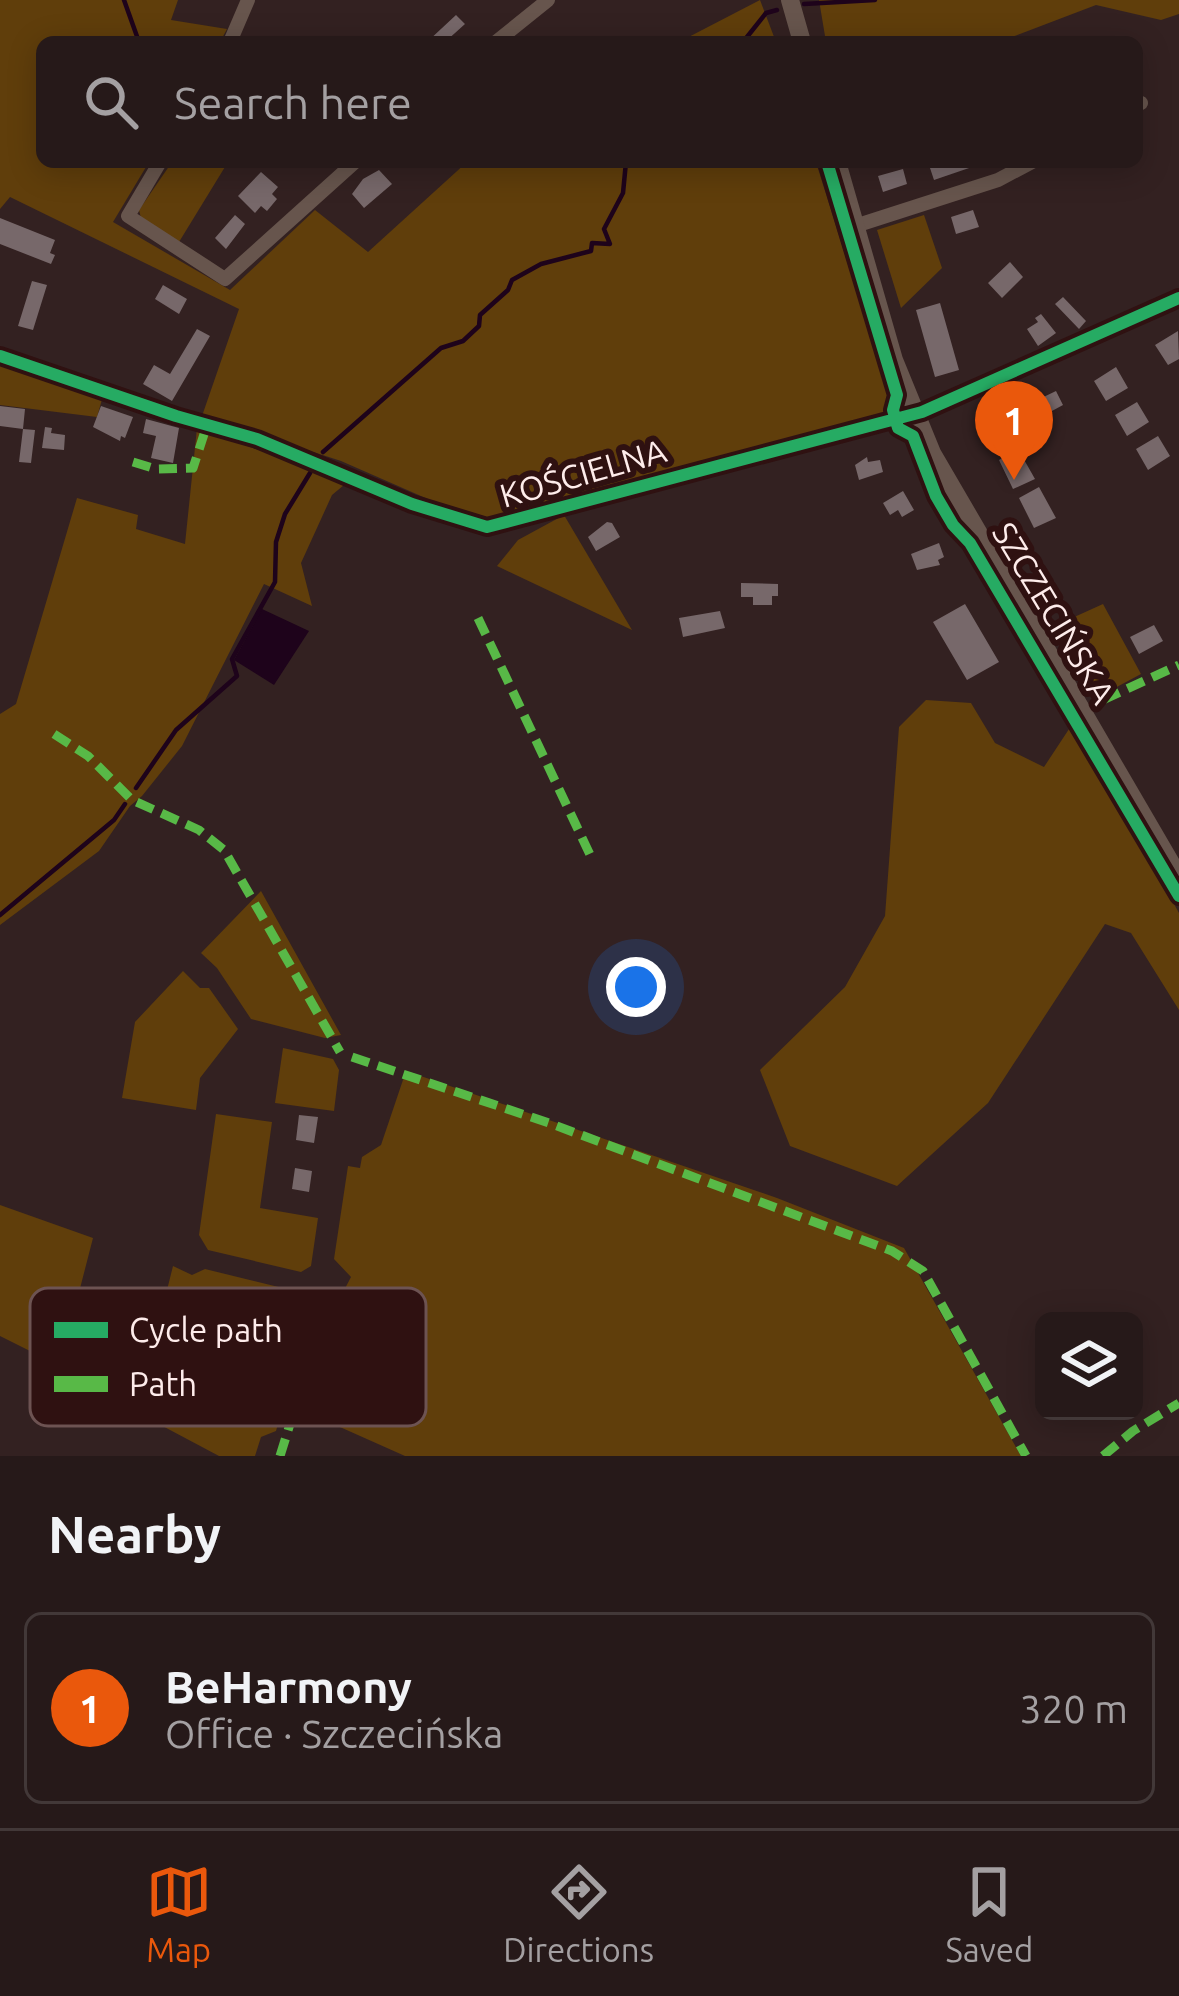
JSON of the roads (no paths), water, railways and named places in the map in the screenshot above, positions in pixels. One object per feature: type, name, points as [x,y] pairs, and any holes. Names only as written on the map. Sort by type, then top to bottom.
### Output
[{"type":"street","points":[[233,36],[248,0]]},
{"type":"street","points":[[503,36],[548,0]]},
{"type":"street","points":[[790,0],[800,36]]},
{"type":"street","points":[[156,168],[128,216],[225,279],[348,168]]},
{"type":"street","name":"SZCZECIŃSKA","points":[[839,168],[915,415],[957,501],[1179,877]]},
{"type":"street","points":[[855,226],[998,180],[1020,168]]},
{"type":"street","name":"KOŚCIELNA","points":[[0,356],[256,439],[412,504],[487,527],[915,415],[1179,298]]},
{"type":"waterway","points":[[124,0],[137,36]]},
{"type":"waterway","points":[[804,4],[875,0]]},
{"type":"waterway","points":[[748,36],[766,13],[777,10]]},
{"type":"waterway","points":[[323,452],[441,348],[463,341],[512,280],[541,264],[591,251],[592,243],[610,244],[604,229],[623,193],[625,168]]},
{"type":"waterway","points":[[136,788],[176,730],[237,676],[232,659],[275,582],[276,542],[285,514],[310,473]]},
{"type":"waterway","points":[[0,915],[114,820],[125,804]]},
{"type":"place","name":"BeHarmony","points":[[1014,480]]}]
